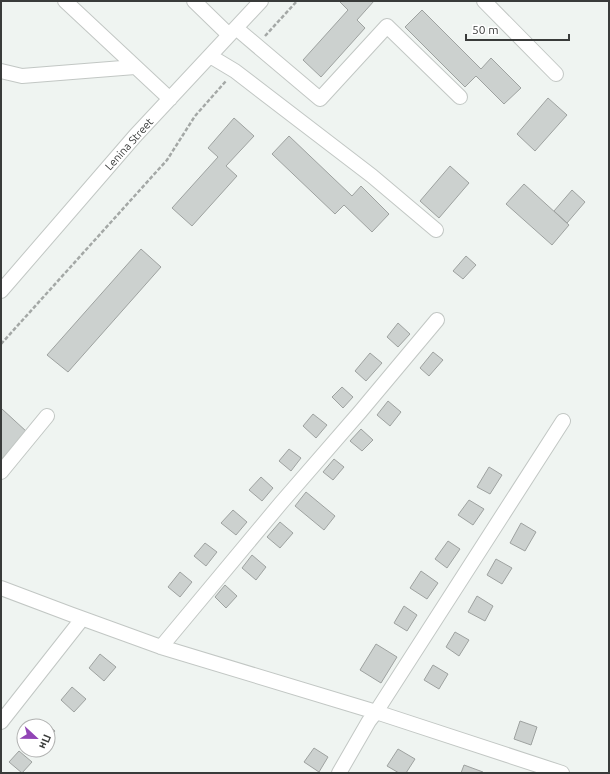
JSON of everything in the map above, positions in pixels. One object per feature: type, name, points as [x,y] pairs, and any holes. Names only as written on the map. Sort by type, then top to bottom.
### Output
[{"type":"street","points":[[65,1],[170,99]]},
{"type":"street","points":[[194,1],[232,32],[256,45],[320,99],[387,26],[460,97]]},
{"type":"street","name":"Lenina Street","points":[[1,291],[136,136],[261,1]]},
{"type":"street","points":[[484,1],[556,74]]},
{"type":"street","points":[[210,56],[235,71],[372,176],[436,230]]},
{"type":"street","points":[[1,71],[22,76],[135,67]]},
{"type":"street","points":[[161,647],[437,320]]},
{"type":"street","points":[[1,472],[47,416]]},
{"type":"street","points":[[339,773],[369,721],[563,421]]},
{"type":"street","points":[[1,588],[161,647],[376,712],[562,773]]},
{"type":"street","points":[[1,722],[82,619]]},
{"type":"path","points":[[256,45],[297,1]]},
{"type":"path","points":[[1,344],[167,160],[195,116],[235,71]]},
{"type":"building","points":[[374,1],[357,20],[365,28],[321,77],[303,60],[348,10],[340,2]]},
{"type":"building","points":[[422,10],[481,69],[491,58],[521,88],[504,104],[476,76],[465,87],[405,27]]},
{"type":"building","points":[[548,98],[567,115],[535,151],[517,134]]},
{"type":"building","points":[[234,118],[254,136],[226,166],[237,176],[192,226],[172,208],[218,157],[208,148]]},
{"type":"building","points":[[289,136],[352,196],[361,186],[389,214],[372,232],[344,205],[335,214],[272,154]]},
{"type":"building","points":[[450,166],[469,183],[439,218],[420,201]]},
{"type":"building","points":[[524,184],[569,225],[552,245],[506,204]]},
{"type":"building","points":[[572,190],[585,202],[567,223],[554,211]]},
{"type":"building","points":[[141,249],[161,267],[68,372],[47,355]]},
{"type":"building","points":[[466,256],[476,265],[463,279],[453,271]]},
{"type":"building","points":[[398,323],[410,334],[398,347],[387,337]]},
{"type":"building","points":[[433,352],[443,360],[429,376],[420,368]]},
{"type":"building","points":[[370,353],[382,363],[366,381],[355,371]]},
{"type":"building","points":[[342,387],[353,397],[343,408],[332,397]]},
{"type":"building","points":[[388,401],[401,412],[390,426],[377,415]]},
{"type":"building","points":[[2,409],[27,432],[1,460],[1,410]]},
{"type":"building","points":[[313,414],[327,425],[316,438],[303,426]]},
{"type":"building","points":[[361,429],[373,440],[362,451],[350,441]]},
{"type":"building","points":[[289,449],[301,458],[291,471],[279,461]]},
{"type":"building","points":[[334,459],[344,467],[333,480],[323,472]]},
{"type":"building","points":[[489,467],[502,475],[490,494],[477,487]]},
{"type":"building","points":[[261,477],[273,488],[262,501],[249,490]]},
{"type":"building","points":[[306,492],[335,516],[324,530],[295,506]]},
{"type":"building","points":[[469,500],[484,509],[473,525],[458,515]]},
{"type":"building","points":[[233,510],[247,522],[236,535],[221,523]]},
{"type":"building","points":[[280,522],[293,533],[280,548],[267,537]]},
{"type":"building","points":[[521,523],[536,532],[525,551],[510,543]]},
{"type":"building","points":[[448,541],[460,549],[447,568],[435,559]]},
{"type":"building","points":[[205,543],[217,552],[206,566],[194,556]]},
{"type":"building","points":[[252,555],[266,567],[256,580],[242,568]]},
{"type":"building","points":[[496,559],[512,568],[502,584],[487,575]]},
{"type":"building","points":[[421,571],[438,583],[427,599],[410,588]]},
{"type":"building","points":[[180,572],[192,582],[180,597],[168,587]]},
{"type":"building","points":[[225,585],[237,596],[226,608],[215,597]]},
{"type":"building","points":[[477,596],[493,606],[485,621],[468,612]]},
{"type":"building","points":[[404,606],[417,615],[407,631],[394,623]]},
{"type":"building","points":[[455,632],[469,640],[459,656],[446,647]]},
{"type":"building","points":[[376,644],[397,657],[381,683],[360,670]]},
{"type":"building","points":[[100,654],[116,667],[104,681],[89,668]]},
{"type":"building","points":[[433,665],[448,674],[439,689],[424,680]]},
{"type":"building","points":[[72,687],[86,699],[74,712],[61,700]]},
{"type":"building","points":[[520,721],[537,727],[531,745],[514,739]]},
{"type":"building","points":[[314,748],[328,757],[319,772],[304,762]]},
{"type":"building","points":[[398,749],[415,759],[406,773],[399,773],[387,766]]},
{"type":"building","points":[[16,754],[16,758],[27,758],[32,762],[22,773],[9,762]]},
{"type":"building","points":[[464,765],[483,772],[461,773]]}]
